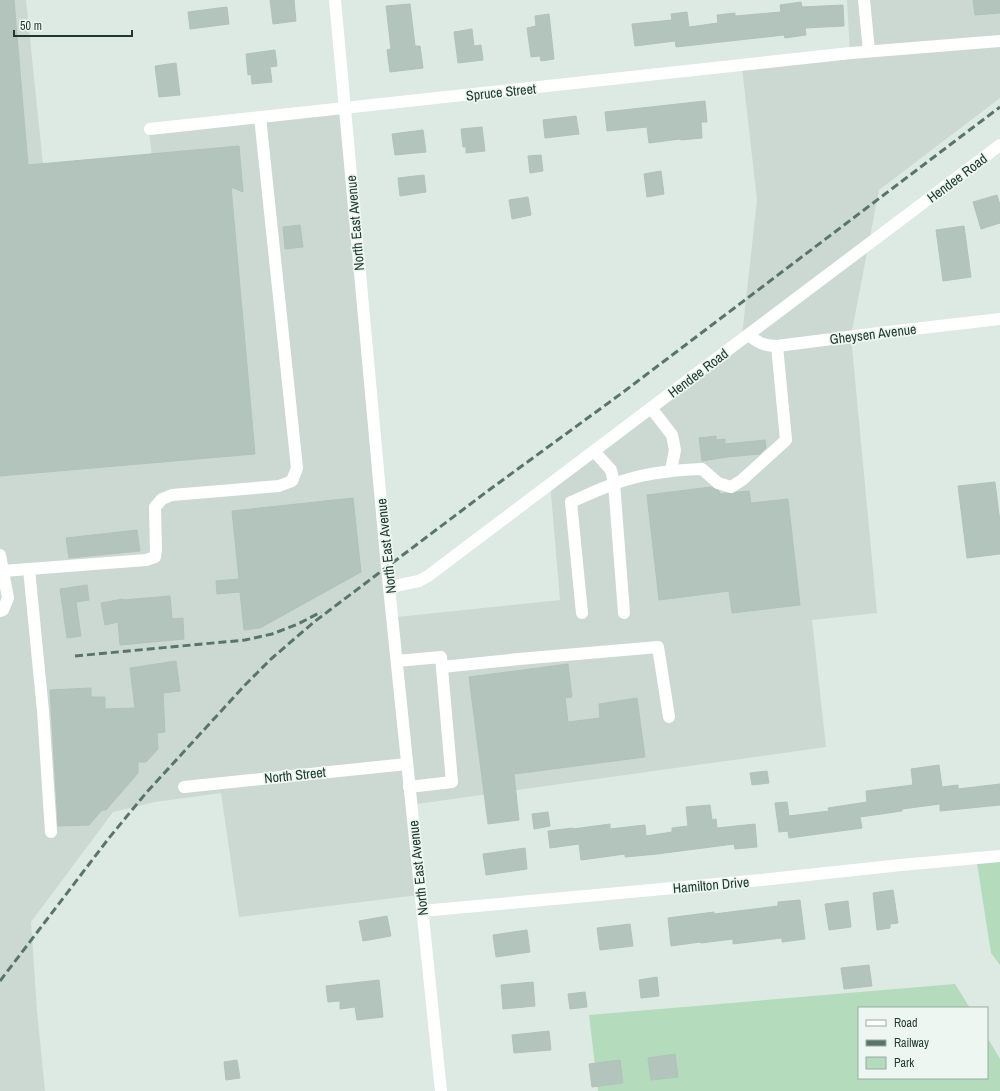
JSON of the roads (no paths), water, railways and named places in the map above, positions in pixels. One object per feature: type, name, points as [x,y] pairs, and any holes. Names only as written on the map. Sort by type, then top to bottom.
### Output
[{"type":"street","name":"North East Avenue","points":[[335,0],[386,552],[441,1091]]},
{"type":"street","points":[[864,0],[869,52]]},
{"type":"street","name":"Spruce Street","points":[[150,129],[851,53],[1000,41]]},
{"type":"street","points":[[3,571],[146,560],[155,557],[155,507],[162,499],[172,495],[279,486],[292,481],[297,468],[260,117]]},
{"type":"street","name":"Hendee Road","points":[[390,587],[419,581],[428,576],[1000,145]]},
{"type":"street","name":"Gheysen Avenue","points":[[748,335],[756,342],[777,346],[1000,319]]},
{"type":"street","points":[[582,613],[571,502],[614,483],[637,476],[671,470],[702,469],[718,483],[731,487],[742,480],[786,440],[777,346]]},
{"type":"street","points":[[651,408],[672,435],[675,450],[671,470]]},
{"type":"street","points":[[594,451],[611,470],[614,483],[624,613]]},
{"type":"street","points":[[0,555],[8,598],[3,610],[0,611]]},
{"type":"street","points":[[29,569],[43,711],[51,832]]},
{"type":"street","points":[[442,667],[658,646],[669,717]]},
{"type":"street","points":[[397,661],[441,657],[442,667],[452,782],[409,787]]},
{"type":"street","name":"North Street","points":[[184,787],[407,764]]},
{"type":"street","name":"Hamilton Drive","points":[[422,911],[753,881],[1000,856]]},
{"type":"railway","points":[[0,981],[109,838],[146,793],[245,685],[271,659],[314,622],[489,490],[622,393],[1000,107]]},
{"type":"railway","points":[[75,656],[245,640],[272,634],[298,624],[321,612]]}]
